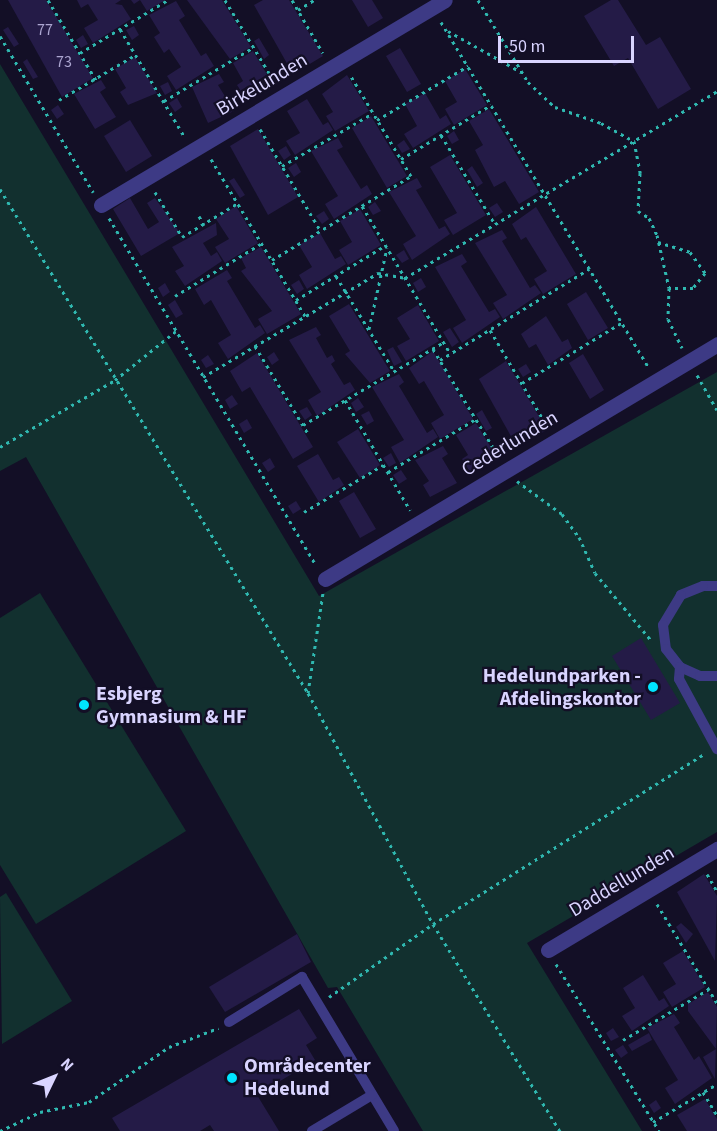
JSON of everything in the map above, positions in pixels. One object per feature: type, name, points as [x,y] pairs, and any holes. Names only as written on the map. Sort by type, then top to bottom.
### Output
[{"type":"street","name":"Birkelunden","points":[[101,205],[439,4]]},
{"type":"street","name":"Cederlunden","points":[[325,579],[717,344]]},
{"type":"street","name":"Daddellunden","points":[[548,950],[717,849]]},
{"type":"lane","points":[[717,586],[691,589],[666,614],[666,649],[680,667],[700,676],[717,676]]},
{"type":"lane","points":[[680,667],[679,679],[714,751]]},
{"type":"lane","points":[[229,1022],[302,977],[393,1131]]},
{"type":"lane","points":[[312,1131],[372,1095]]},
{"type":"path","points":[[48,0],[96,80]]},
{"type":"path","points":[[80,53],[168,0]]},
{"type":"path","points":[[225,0],[284,96]]},
{"type":"path","points":[[272,260],[411,177],[373,113],[292,0]]},
{"type":"path","points":[[298,9],[314,0]]},
{"type":"path","points":[[478,0],[523,73],[555,107],[602,123],[634,141]]},
{"type":"path","points":[[439,4],[447,30],[656,381]]},
{"type":"path","points":[[120,29],[164,101],[238,204],[305,316]]},
{"type":"path","points":[[447,30],[523,73]]},
{"type":"path","points":[[0,36],[325,579],[308,693]]},
{"type":"path","points":[[164,101],[254,47]]},
{"type":"path","points":[[59,100],[135,55]]},
{"type":"path","points":[[377,120],[468,66]]},
{"type":"path","points":[[203,376],[381,274],[405,278],[717,91]]},
{"type":"path","points":[[401,159],[491,105]]},
{"type":"path","points":[[282,166],[373,113]]},
{"type":"path","points":[[252,115],[321,230]]},
{"type":"path","points":[[441,135],[495,224]]},
{"type":"path","points":[[634,141],[640,173],[638,211],[649,218],[658,242],[669,288],[668,319],[717,410]]},
{"type":"path","points":[[146,178],[182,237],[238,204]]},
{"type":"path","points":[[0,189],[308,693],[433,924],[560,1131]]},
{"type":"path","points":[[362,206],[451,354]]},
{"type":"path","points":[[199,216],[204,225]]},
{"type":"path","points":[[658,242],[690,252],[705,273],[693,288],[669,288]]},
{"type":"path","points":[[175,296],[262,243]]},
{"type":"path","points":[[369,331],[387,247]]},
{"type":"path","points":[[296,300],[387,247]]},
{"type":"path","points":[[440,360],[590,269]]},
{"type":"path","points":[[336,276],[394,371]]},
{"type":"path","points":[[522,383],[621,323]]},
{"type":"path","points":[[490,330],[556,441]]},
{"type":"path","points":[[0,447],[115,380],[176,331]]},
{"type":"path","points":[[303,425],[444,342]]},
{"type":"path","points":[[255,346],[309,435]]},
{"type":"path","points":[[433,349],[507,470],[525,490],[562,514],[579,537],[595,573],[654,644]]},
{"type":"path","points":[[345,400],[418,523]]},
{"type":"path","points":[[388,472],[476,419]]},
{"type":"path","points":[[304,512],[383,465]]},
{"type":"path","points":[[318,1004],[433,924],[714,751]]},
{"type":"path","points":[[649,890],[717,1003]]},
{"type":"path","points":[[548,950],[659,1131]]},
{"type":"path","points":[[623,1040],[708,989]]},
{"type":"path","points":[[0,1131],[40,1112],[89,1102],[170,1047],[229,1022]]},
{"type":"path","points":[[653,1122],[717,1084]]},
{"type":"path","points":[[703,1092],[717,1115]]},
{"type":"green space","points":[[0,64],[319,596],[717,372],[717,832],[527,943],[642,1131],[423,1131],[337,987],[328,988],[26,457],[0,471]]},
{"type":"green space","points":[[40,593],[186,831],[36,924],[0,865],[0,618]]},
{"type":"green space","points":[[6,893],[72,1001],[2,1044],[0,897]]},
{"type":"building","points":[[8,0],[46,0],[93,78],[62,97]]},
{"type":"building","points":[[77,0],[121,0],[115,4],[122,5],[131,19],[93,43],[84,28],[98,20],[88,4],[81,8]]},
{"type":"building","points":[[140,0],[165,0],[147,11]]},
{"type":"building","points":[[187,0],[222,0],[251,47],[230,59]]},
{"type":"building","points":[[263,0],[289,0],[323,56],[293,74],[254,5]]},
{"type":"building","points":[[352,0],[372,0],[383,18],[368,27]]},
{"type":"building","points":[[611,0],[618,0],[646,45],[660,37],[691,89],[658,109],[628,58],[614,66],[584,16]]},
{"type":"building","points":[[176,1],[185,16],[179,20],[201,56],[206,53],[214,66],[176,90],[167,76],[181,67],[169,49],[164,53],[154,37],[160,33],[149,15]]},
{"type":"building","points":[[134,26],[139,35],[132,40],[126,30]]},
{"type":"building","points":[[8,27],[19,44],[14,47],[3,30]]},
{"type":"building","points":[[83,35],[88,44],[81,48],[76,40]]},
{"type":"building","points":[[259,38],[269,55],[264,59],[254,41]]},
{"type":"building","points":[[400,48],[421,84],[407,92],[386,56]]},
{"type":"building","points":[[253,51],[274,86],[247,101],[237,85],[243,81],[233,63]]},
{"type":"building","points":[[135,57],[157,93],[128,105],[120,92],[126,88],[115,69]]},
{"type":"building","points":[[27,59],[38,77],[33,79],[23,62]]},
{"type":"building","points":[[465,69],[487,105],[454,125],[445,109],[457,102],[445,81]]},
{"type":"building","points":[[219,74],[224,82],[218,85],[234,111],[208,123],[192,87]]},
{"type":"building","points":[[347,75],[369,111],[335,131],[326,116],[333,112],[322,94]]},
{"type":"building","points":[[101,80],[106,88],[100,92],[116,117],[95,129],[74,94]]},
{"type":"building","points":[[168,82],[172,91],[165,95],[160,86]]},
{"type":"building","points":[[425,93],[440,119],[446,115],[451,124],[413,148],[404,134],[417,126],[405,104]]},
{"type":"building","points":[[177,98],[182,107],[175,112],[169,103]]},
{"type":"building","points":[[307,99],[323,125],[328,122],[333,130],[295,155],[286,141],[300,133],[287,111]]},
{"type":"building","points":[[58,105],[64,114],[57,119],[51,110]]},
{"type":"building","points":[[489,109],[539,192],[519,204],[505,181],[494,187],[475,150],[483,145],[469,121]]},
{"type":"building","points":[[371,116],[407,176],[387,188],[352,128]]},
{"type":"building","points":[[130,120],[152,156],[126,172],[104,136]]},
{"type":"building","points":[[258,129],[298,197],[268,215],[230,146]]},
{"type":"building","points":[[454,131],[459,140],[452,144],[447,136]]},
{"type":"building","points":[[338,138],[343,147],[337,150],[361,189],[367,185],[372,194],[334,219],[325,204],[338,196],[311,151]]},
{"type":"building","points":[[404,140],[410,149],[402,153],[397,145]]},
{"type":"building","points":[[286,146],[291,155],[284,160],[278,151]]},
{"type":"building","points":[[450,155],[486,215],[453,235],[444,220],[457,213],[430,167]]},
{"type":"building","points":[[296,163],[301,172],[294,177],[288,168]]},
{"type":"building","points":[[472,166],[483,183],[477,187],[467,170]]},
{"type":"building","points":[[234,178],[245,195],[240,198],[229,181]]},
{"type":"building","points":[[417,178],[422,187],[416,190],[439,229],[445,226],[450,234],[412,260],[403,244],[416,236],[389,192]]},
{"type":"building","points":[[130,198],[148,229],[159,222],[147,203],[155,198],[180,233],[141,256],[113,209]]},
{"type":"building","points":[[375,202],[381,211],[373,215],[368,207]]},
{"type":"building","points":[[497,203],[503,212],[495,217],[489,208]]},
{"type":"building","points":[[236,206],[258,243],[225,263],[215,247],[229,239],[216,219]]},
{"type":"building","points":[[536,207],[576,274],[543,294],[534,279],[547,271],[526,237],[521,240],[512,224]]},
{"type":"building","points":[[360,209],[381,245],[348,265],[339,250],[352,242],[340,221]]},
{"type":"building","points":[[324,211],[329,219],[322,224],[316,216]]},
{"type":"building","points":[[216,223],[217,235],[203,243],[211,256],[217,252],[222,261],[185,286],[175,271],[184,266],[172,247]]},
{"type":"building","points":[[502,230],[507,238],[502,241],[530,288],[535,285],[541,293],[503,319],[493,303],[507,295],[475,243]]},
{"type":"building","points":[[320,233],[335,259],[341,256],[346,264],[307,289],[299,275],[312,267],[299,245]]},
{"type":"building","points":[[261,247],[301,314],[267,334],[258,319],[272,311],[241,271],[246,268],[241,258]]},
{"type":"building","points":[[404,250],[409,259],[402,263],[396,255]]},
{"type":"building","points":[[462,254],[467,262],[461,266],[489,312],[495,309],[500,317],[462,343],[453,328],[466,320],[435,267]]},
{"type":"building","points":[[227,270],[232,278],[227,281],[255,328],[260,325],[265,333],[228,359],[218,343],[231,335],[211,300],[204,305],[195,289]]},
{"type":"building","points":[[421,278],[426,287],[418,292],[413,283]]},
{"type":"building","points":[[299,280],[304,289],[297,294],[291,285]]},
{"type":"building","points":[[165,283],[170,292],[163,297],[158,288]]},
{"type":"building","points":[[586,292],[608,328],[588,340],[567,304]]},
{"type":"building","points":[[175,300],[183,314],[176,318],[168,305]]},
{"type":"building","points":[[349,304],[390,371],[370,383],[345,354],[350,351],[329,316]]},
{"type":"building","points":[[418,305],[439,341],[406,361],[397,346],[410,339],[397,318]]},
{"type":"building","points":[[546,316],[562,342],[568,339],[572,348],[548,365],[536,344],[529,348],[521,334]]},
{"type":"building","points":[[316,327],[321,335],[316,338],[327,358],[332,355],[335,361],[331,364],[344,385],[350,382],[355,390],[317,416],[308,400],[321,392],[289,340]]},
{"type":"building","points":[[450,328],[459,342],[452,347],[443,332]]},
{"type":"building","points":[[393,347],[402,362],[394,366],[387,350]]},
{"type":"building","points":[[433,351],[473,419],[440,439],[431,423],[444,415],[424,381],[419,384],[409,368]]},
{"type":"building","points":[[274,352],[279,360],[272,365],[267,357]]},
{"type":"building","points":[[257,353],[313,447],[293,459],[250,387],[242,392],[230,371]]},
{"type":"building","points":[[583,354],[604,390],[590,399],[569,363]]},
{"type":"building","points":[[208,355],[214,364],[206,368],[201,360]]},
{"type":"building","points":[[506,361],[547,430],[517,447],[479,379]]},
{"type":"building","points":[[526,364],[531,372],[523,377],[518,369]]},
{"type":"building","points":[[399,374],[404,382],[399,386],[427,433],[433,429],[438,437],[400,463],[391,447],[404,440],[372,387]]},
{"type":"building","points":[[232,395],[238,404],[230,409],[225,400]]},
{"type":"building","points":[[358,398],[364,407],[356,412],[351,403]]},
{"type":"building","points":[[307,407],[312,415],[305,420],[299,411]]},
{"type":"building","points":[[482,410],[492,428],[486,431],[476,414]]},
{"type":"building","points":[[369,411],[374,421],[367,425],[361,415]]},
{"type":"building","points":[[247,419],[252,428],[244,433],[239,424]]},
{"type":"building","points":[[476,423],[498,459],[470,472],[462,459],[468,455],[456,435]]},
{"type":"building","points":[[358,429],[380,465],[360,478],[337,442]]},
{"type":"building","points":[[501,442],[507,451],[501,455],[495,446]]},
{"type":"building","points":[[443,446],[448,454],[442,458],[457,483],[430,497],[423,485],[429,481],[415,460]]},
{"type":"building","points":[[391,453],[396,463],[389,467],[383,458]]},
{"type":"building","points":[[318,454],[333,480],[339,477],[344,485],[319,502],[297,466]]},
{"type":"building","points":[[270,458],[275,467],[268,472],[262,463]]},
{"type":"building","points":[[401,470],[407,479],[399,484],[393,475]]},
{"type":"building","points":[[354,492],[376,529],[360,538],[339,501]]},
{"type":"building","points":[[296,501],[301,509],[293,514],[288,506]]},
{"type":"building","points":[[641,638],[680,703],[651,720],[612,656]]},
{"type":"building","points":[[704,874],[717,896],[715,961],[677,892]]},
{"type":"building","points":[[681,923],[693,934],[686,943],[676,927]]},
{"type":"building","points":[[297,934],[311,962],[225,1012],[209,987]]},
{"type":"building","points":[[683,951],[705,987],[672,1007],[663,992],[676,984],[663,963]]},
{"type":"building","points":[[643,975],[659,1001],[664,998],[669,1006],[632,1031],[622,1016],[635,1008],[623,988]]},
{"type":"building","points":[[708,992],[717,1007],[716,1049],[688,1011],[688,1004]]},
{"type":"building","name":"Områdecenter Hedelund","points":[[299,1009],[317,1038],[306,1045],[315,1060],[257,1095],[279,1131],[214,1131],[210,1125],[200,1131],[120,1131],[112,1118]]},
{"type":"building","points":[[674,1014],[680,1023],[674,1027],[694,1060],[699,1056],[712,1078],[675,1104],[665,1088],[678,1080],[647,1028]]},
{"type":"building","points":[[613,1028],[619,1037],[611,1041],[606,1033]]},
{"type":"building","points":[[649,1033],[652,1040],[632,1051],[628,1045]]},
{"type":"building","points":[[623,1045],[628,1053],[621,1058],[615,1050]]},
{"type":"building","points":[[716,1049],[715,1079],[703,1057]]},
{"type":"building","points":[[705,1099],[717,1119],[717,1131],[687,1131],[677,1115]]},
{"type":"building","points":[[656,1100],[661,1108],[654,1113],[649,1105]]},
{"type":"place","name":"Hedelundparken - Afdelingskontor","points":[[653,687]]},
{"type":"place","name":"Esbjerg Gymnasium & HF","points":[[84,705]]},
{"type":"place","name":"Områdecenter Hedelund","points":[[232,1078]]}]
